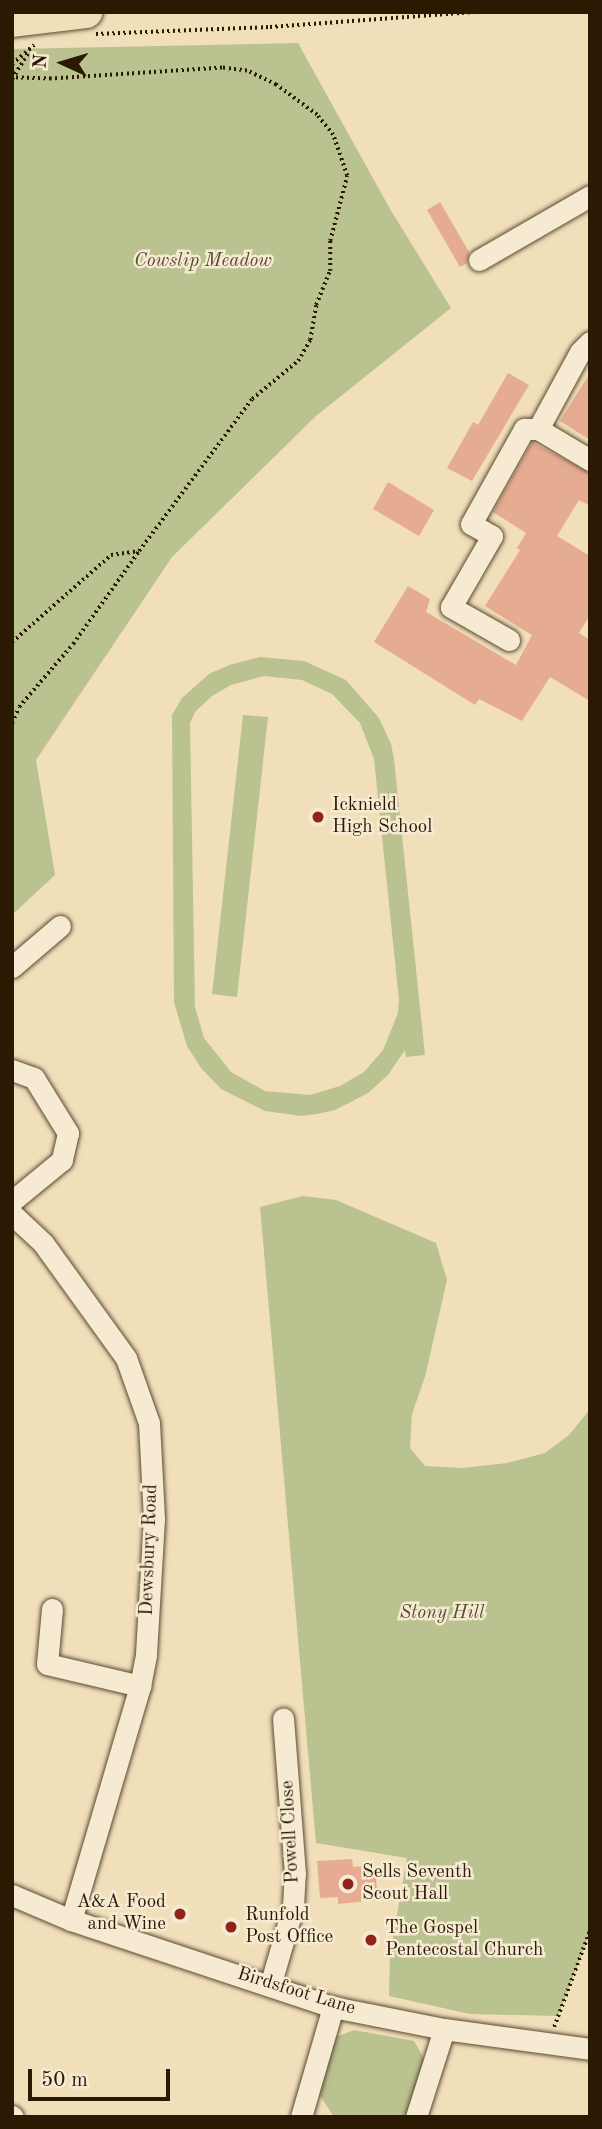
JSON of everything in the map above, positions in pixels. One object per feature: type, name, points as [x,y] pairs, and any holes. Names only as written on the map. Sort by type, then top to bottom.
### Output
[{"type":"highway","points":[[12,21],[90,23]]},
{"type":"street","points":[[479,260],[590,196]]},
{"type":"street","points":[[538,429],[580,352],[590,342]]},
{"type":"street","points":[[509,640],[451,607],[492,536],[471,524],[524,429],[538,429],[590,460]]},
{"type":"street","points":[[12,967],[60,926]]},
{"type":"street","points":[[12,1070],[34,1077],[68,1133],[62,1160],[12,1201]]},
{"type":"street","name":"Dewsbury Road","points":[[12,1214],[43,1243],[126,1359],[149,1423],[154,1519],[145,1655],[139,1686],[71,1920]]},
{"type":"street","points":[[52,1609],[47,1664],[139,1686]]},
{"type":"street","name":"Powell Close","points":[[270,1986],[293,1907],[295,1874],[283,1718]]},
{"type":"street","name":"Birdsfoot Lane","points":[[12,1895],[71,1920],[333,2007],[444,2029],[590,2049]]},
{"type":"street","points":[[301,2117],[333,2007]]},
{"type":"street","points":[[416,2117],[444,2029]]},
{"type":"path","points":[[90,23],[282,26],[474,12]]},
{"type":"path","points":[[12,64],[33,45],[44,41]]},
{"type":"path","points":[[13,79],[33,45]]},
{"type":"path","points":[[12,723],[19,707],[73,644],[252,398],[298,360],[310,340],[316,304],[330,271],[330,241],[347,176],[333,135],[317,115],[276,85],[247,72],[222,68],[13,79]]},
{"type":"path","points":[[12,642],[111,555],[139,551]]},
{"type":"path","points":[[548,2042],[590,1930]]},
{"type":"green space","name":"Cowslip Meadow","points":[[298,43],[390,209],[451,308],[316,416],[172,557],[36,760],[55,875],[12,915],[12,49]]},
{"type":"green space","points":[[260,657],[304,661],[346,680],[379,718],[391,744],[394,759],[425,1055],[406,1057],[405,1050],[388,1075],[368,1093],[335,1110],[317,1114],[301,1116],[265,1111],[221,1089],[201,1068],[187,1046],[174,1002],[172,715],[182,698],[209,674],[229,665]],"holes":[[[264,676],[302,680],[332,694],[360,723],[374,759],[399,1000],[398,1013],[383,1050],[364,1072],[340,1086],[310,1095],[265,1091],[231,1072],[204,1038],[195,1007],[190,723],[195,712],[212,696],[231,685]]]},
{"type":"green space","points":[[243,715],[268,717],[237,997],[212,994]]},
{"type":"green space","name":"Stony Hill","points":[[303,1196],[336,1200],[436,1243],[447,1280],[425,1377],[412,1414],[410,1448],[425,1466],[462,1468],[507,1463],[545,1453],[569,1435],[590,1409],[590,1933],[558,2016],[470,2014],[389,1996],[390,1954],[407,1858],[316,1843],[260,1207]]},
{"type":"green space","points":[[354,2030],[414,2041],[426,2062],[409,2117],[334,2117],[317,2091],[331,2039]]},
{"type":"building","points":[[440,202],[469,252],[467,263],[460,267],[427,210]]},
{"type":"building","points":[[508,373],[529,385],[472,481],[447,468],[473,422],[478,425]]},
{"type":"building","points":[[590,373],[590,440],[560,421]]},
{"type":"building","points":[[532,442],[590,473],[590,506],[579,500],[557,536],[590,556],[590,615],[579,633],[590,640],[590,701],[550,677],[522,721],[479,699],[475,705],[374,642],[408,586],[430,599],[426,612],[516,665],[532,635],[485,606],[520,550],[517,548],[526,533],[493,512]]},
{"type":"building","points":[[388,482],[434,510],[419,536],[373,509]]},
{"type":"building","name":"Sells Seventh Scout Hall","points":[[352,1859],[353,1867],[365,1866],[366,1871],[375,1870],[378,1900],[338,1904],[338,1897],[320,1898],[317,1861]]},
{"type":"place","name":"Icknield High School","points":[[318,817]]},
{"type":"place","name":"Sells Seventh Scout Hall","points":[[348,1884]]},
{"type":"place","name":"A&A Food and Wine","points":[[180,1914]]},
{"type":"place","name":"Runfold Post Office","points":[[231,1927]]},
{"type":"place","name":"The Gospel Pentecostal Church","points":[[371,1940]]}]
